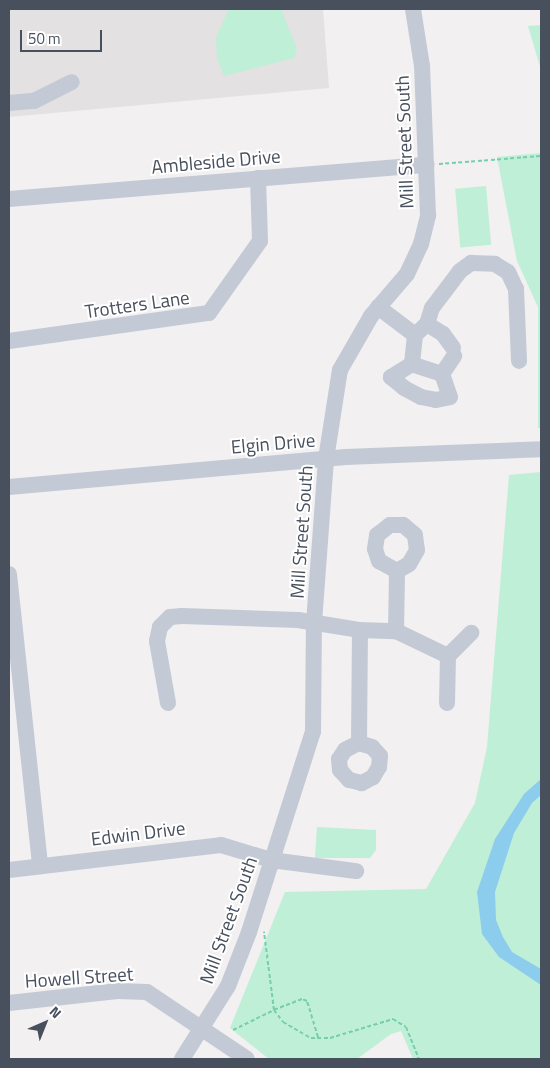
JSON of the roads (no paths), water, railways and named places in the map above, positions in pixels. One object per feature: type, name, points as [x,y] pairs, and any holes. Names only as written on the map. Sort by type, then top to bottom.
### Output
[{"type":"street","name":"Mill Street South","points":[[182,1059],[228,986],[313,732],[314,622],[326,459],[340,370],[378,308],[407,274],[421,244],[428,215],[422,66],[413,9]]},
{"type":"street","points":[[9,103],[34,101],[72,82]]},
{"type":"street","name":"Ambleside Drive","points":[[9,199],[427,165]]},
{"type":"street","name":"Trotters Lane","points":[[9,341],[209,313],[260,241],[258,178]]},
{"type":"street","points":[[412,364],[415,335],[428,324],[432,308],[460,271],[471,263],[483,261],[495,264],[508,272],[516,289],[520,361]]},
{"type":"street","points":[[378,308],[415,335]]},
{"type":"street","points":[[412,364],[391,377],[404,388],[421,397],[436,400],[450,397],[442,374],[453,352],[443,334],[428,324]]},
{"type":"street","points":[[412,364],[442,374]]},
{"type":"street","name":"Elgin Drive","points":[[9,486],[326,459],[541,449]]},
{"type":"street","points":[[396,631],[397,571]]},
{"type":"street","points":[[9,574],[12,645],[40,866]]},
{"type":"street","points":[[168,703],[157,641],[160,627],[170,617],[314,622],[360,630],[396,631],[448,656]]},
{"type":"street","points":[[358,743],[360,630]]},
{"type":"street","points":[[447,703],[448,656],[472,633]]},
{"type":"street","name":"Edwin Drive","points":[[9,870],[197,846],[221,845],[271,860],[356,871]]},
{"type":"street","name":"Howell Street","points":[[9,1003],[117,991],[147,992],[202,1027],[247,1059]]},
{"type":"water","points":[[541,779],[541,795],[532,803],[514,833],[495,892],[496,920],[503,937],[512,952],[541,969],[541,985],[499,957],[482,934],[477,892],[495,839],[524,794]]}]
